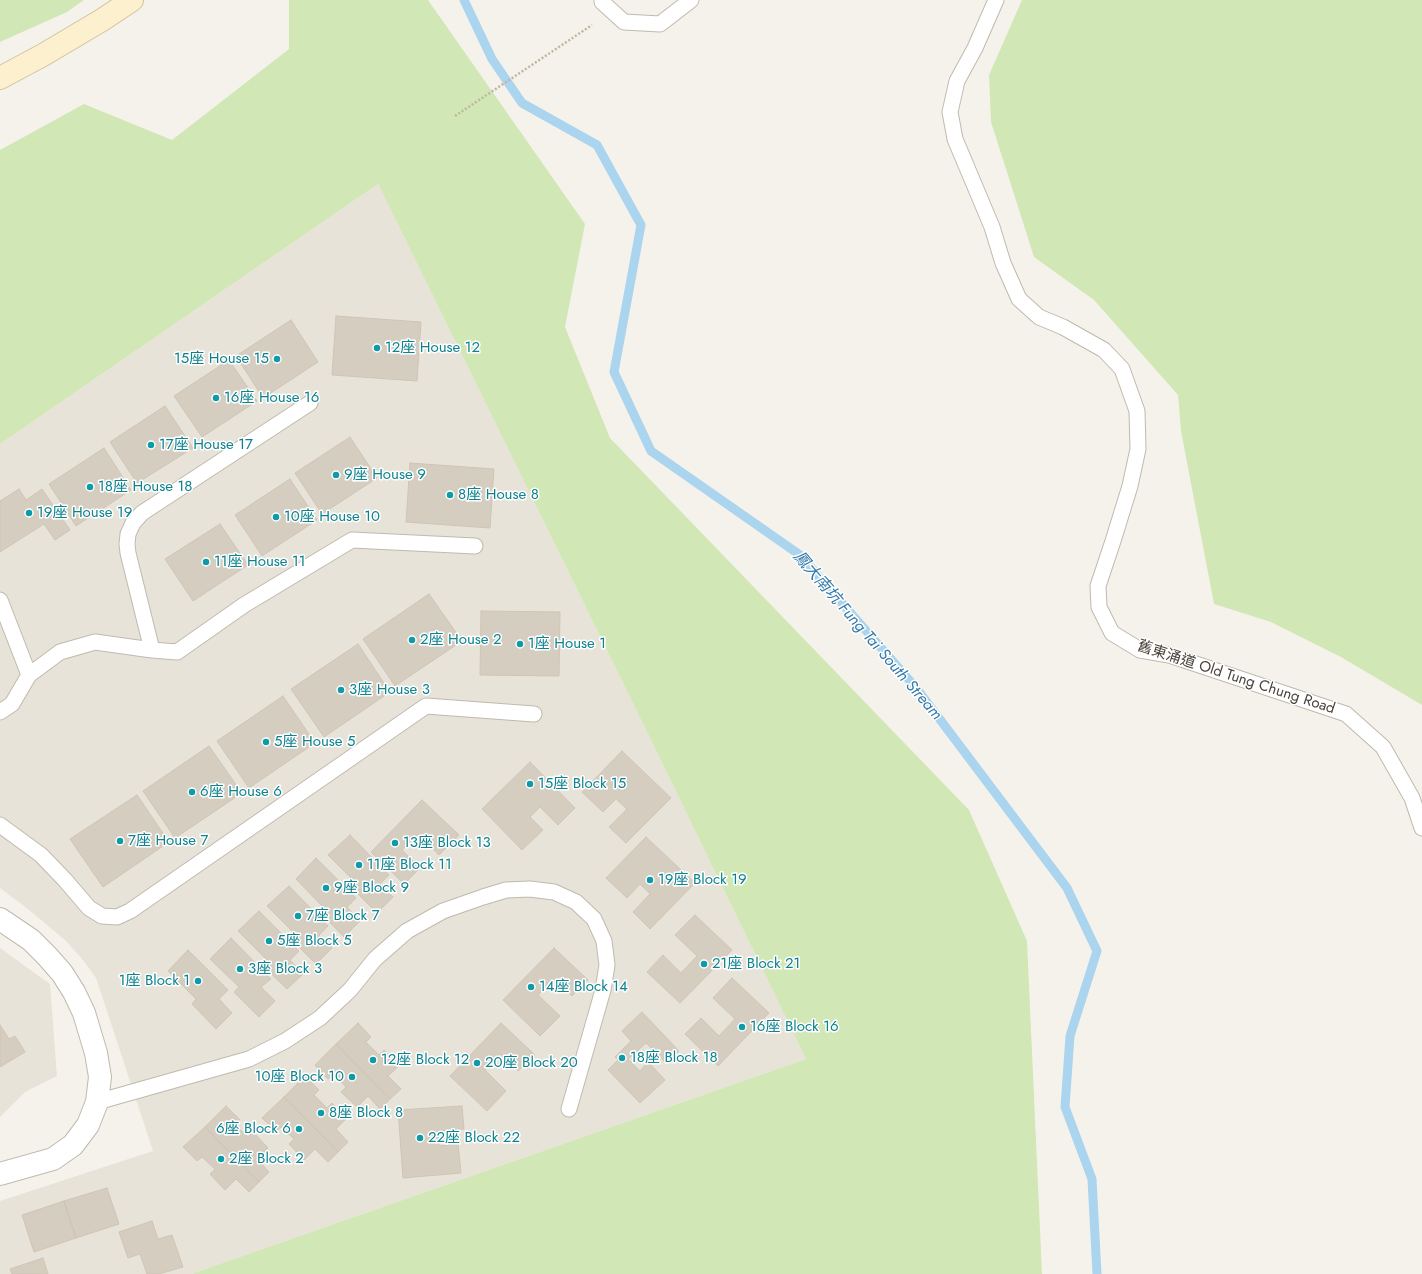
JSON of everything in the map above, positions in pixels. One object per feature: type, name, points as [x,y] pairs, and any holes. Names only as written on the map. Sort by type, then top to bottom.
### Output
[{"type":"main road","points":[[0,78],[43,55],[102,20],[132,0]]},
{"type":"street","points":[[0,919],[31,940],[62,973],[74,992],[84,1013],[96,1053],[100,1077],[97,1102],[88,1125],[73,1145],[53,1159],[0,1174]]},
{"type":"lane","points":[[602,0],[602,2],[624,22],[660,24],[691,0]]},
{"type":"lane","name":"舊東涌道 Old Tung Chung Road","points":[[996,0],[975,48],[957,81],[950,112],[955,139],[989,220],[1003,264],[1019,299],[1039,317],[1063,327],[1104,350],[1122,369],[1137,411],[1138,449],[1126,500],[1098,586],[1099,607],[1108,626],[1112,633],[1140,650],[1169,655],[1346,714],[1383,747],[1412,798],[1422,828]]},
{"type":"lane","points":[[152,650],[128,554],[128,534],[133,523],[142,513],[310,402]]},
{"type":"lane","points":[[0,712],[12,704],[29,675],[60,652],[95,642],[177,652],[244,605],[352,540],[474,546]]},
{"type":"lane","points":[[0,600],[29,675]]},
{"type":"lane","points":[[0,825],[41,855],[89,908],[102,916],[117,917],[130,912],[426,706],[534,714]]},
{"type":"lane","points":[[97,1102],[249,1059],[285,1041],[320,1018],[350,990],[375,959],[407,931],[443,911],[483,897],[506,890],[530,889],[554,892],[576,902],[594,919],[604,941],[607,965],[603,990],[569,1109]]},
{"type":"path","points":[[455,116],[613,12]]},
{"type":"shaded area","points":[[378,184],[806,1059],[191,1274],[0,1274],[0,1201],[153,1151],[96,978],[83,960],[66,941],[0,888],[0,444]]},
{"type":"shaded area","points":[[0,948],[50,984],[57,1076],[25,1092],[0,1117]]},
{"type":"green space","points":[[0,0],[84,0],[67,12],[0,42]]},
{"type":"green space","points":[[289,0],[428,0],[585,224],[565,327],[610,438],[969,810],[1027,941],[1042,1274],[191,1274],[806,1059],[378,184],[0,444],[0,150],[84,104],[172,140],[289,49]]},
{"type":"green space","points":[[1022,0],[1422,0],[1422,705],[1341,657],[1271,622],[1214,604],[1181,431],[1178,395],[1094,300],[1034,257],[991,122],[989,75]]},
{"type":"building","name":"12座 House 12","points":[[336,316],[421,322],[417,381],[332,375]]},
{"type":"building","name":"15座 House 15","points":[[291,320],[318,362],[263,398],[236,356]]},
{"type":"building","name":"16座 House 16","points":[[229,360],[257,401],[202,437],[174,396]]},
{"type":"building","name":"17座 House 17","points":[[165,406],[193,448],[137,483],[110,442]]},
{"type":"building","name":"9座 House 9","points":[[350,437],[377,478],[322,514],[295,473]]},
{"type":"building","name":"18座 House 18","points":[[104,448],[131,490],[76,526],[49,484]]},
{"type":"building","name":"8座 House 8","points":[[410,463],[494,469],[490,528],[406,522]]},
{"type":"building","name":"10座 House 10","points":[[290,479],[317,520],[262,556],[235,515]]},
{"type":"building","name":"19座 House 19","points":[[19,489],[26,500],[42,489],[70,530],[55,540],[44,524],[0,552],[0,501]]},
{"type":"building","name":"11座 House 11","points":[[220,524],[248,565],[193,601],[165,559]]},
{"type":"building","name":"2座 House 2","points":[[429,594],[462,641],[395,686],[363,639]]},
{"type":"building","name":"1座 House 1","points":[[481,611],[560,612],[559,676],[480,675]]},
{"type":"building","name":"3座 House 3","points":[[358,644],[390,692],[324,737],[291,689]]},
{"type":"building","name":"5座 House 5","points":[[283,696],[315,743],[249,788],[217,741]]},
{"type":"building","name":"6座 House 6","points":[[209,746],[242,793],[175,838],[143,791]]},
{"type":"building","points":[[622,751],[671,798],[626,843],[609,827],[627,809],[616,799],[603,812],[582,792]]},
{"type":"building","name":"15座 Block 15","points":[[530,762],[575,808],[558,825],[540,807],[530,817],[543,830],[522,850],[482,809]]},
{"type":"building","name":"7座 House 7","points":[[137,795],[169,842],[103,887],[70,839]]},
{"type":"building","name":"13座 Block 13","points":[[422,800],[459,835],[439,855],[418,834],[402,850],[420,868],[404,884],[371,852]]},
{"type":"building","name":"11座 Block 11","points":[[350,835],[389,875],[380,884],[393,897],[377,913],[352,888],[357,884],[328,855]]},
{"type":"building","name":"19座 Block 19","points":[[646,837],[695,883],[650,929],[633,912],[650,894],[640,884],[627,898],[606,878]]},
{"type":"building","name":"9座 Block 9","points":[[316,858],[356,898],[347,907],[360,921],[344,937],[320,912],[324,908],[296,879]]},
{"type":"building","name":"7座 Block 7","points":[[289,886],[328,926],[319,935],[332,948],[316,964],[291,939],[296,935],[267,906]]},
{"type":"building","name":"5座 Block 5","points":[[259,911],[299,951],[290,960],[303,974],[287,989],[262,965],[267,960],[238,931]]},
{"type":"building","name":"21座 Block 21","points":[[695,915],[732,950],[680,1003],[647,972],[663,955],[681,973],[697,956],[675,935]]},
{"type":"building","name":"3座 Block 3","points":[[231,938],[271,979],[261,987],[275,1001],[259,1017],[234,992],[239,987],[210,959]]},
{"type":"building","name":"14座 Block 14","points":[[554,948],[588,980],[572,996],[554,979],[538,995],[560,1016],[540,1036],[503,1000]]},
{"type":"building","name":"1座 Block 1","points":[[188,950],[228,990],[219,999],[232,1013],[216,1029],[192,1004],[196,999],[168,971]]},
{"type":"building","name":"16座 Block 16","points":[[732,978],[769,1013],[718,1066],[685,1034],[701,1018],[719,1036],[735,1019],[713,998]]},
{"type":"building","name":"18座 Block 18","points":[[642,1012],[679,1051],[666,1063],[646,1043],[628,1059],[640,1071],[648,1062],[665,1080],[640,1103],[608,1070],[618,1060],[615,1057],[631,1041],[622,1031]]},
{"type":"building","name":"12座 Block 12","points":[[358,1023],[371,1037],[366,1042],[379,1055],[384,1050],[400,1065],[388,1076],[401,1089],[390,1099],[336,1044]]},
{"type":"building","name":"20座 Block 20","points":[[501,1023],[535,1055],[518,1071],[500,1054],[485,1070],[506,1091],[487,1111],[450,1076]]},
{"type":"building","points":[[0,1025],[9,1039],[15,1036],[25,1052],[0,1067]]},
{"type":"building","name":"10座 Block 10","points":[[336,1044],[390,1099],[380,1109],[368,1096],[357,1107],[341,1092],[346,1087],[334,1074],[328,1079],[315,1065]]},
{"type":"building","name":"8座 Block 8","points":[[305,1076],[319,1090],[314,1095],[327,1108],[332,1103],[347,1118],[336,1129],[348,1142],[338,1152],[284,1097]]},
{"type":"building","name":"6座 Block 6","points":[[284,1097],[338,1152],[328,1162],[315,1149],[304,1160],[289,1144],[294,1139],[281,1127],[276,1131],[262,1118]]},
{"type":"building","points":[[226,1106],[240,1120],[235,1125],[248,1137],[253,1132],[268,1148],[257,1159],[269,1172],[259,1182],[205,1127]]},
{"type":"building","name":"22座 Block 22","points":[[462,1106],[464,1129],[438,1131],[439,1146],[458,1144],[461,1173],[403,1178],[398,1110]]},
{"type":"building","name":"2座 Block 2","points":[[205,1127],[259,1182],[249,1192],[236,1179],[225,1190],[210,1174],[215,1169],[202,1157],[197,1161],[183,1147]]},
{"type":"building","points":[[107,1188],[119,1224],[76,1238],[64,1201]]},
{"type":"building","points":[[64,1201],[76,1238],[34,1252],[22,1215]]},
{"type":"building","points":[[152,1221],[158,1239],[172,1235],[183,1267],[159,1274],[147,1274],[140,1254],[128,1258],[119,1232]]},
{"type":"building","points":[[43,1258],[48,1274],[12,1274],[10,1269]]},
{"type":"waterway","name":"鳳大南坑 Fung Tai South Stream","points":[[464,0],[492,59],[522,103],[597,145],[641,225],[614,372],[651,451],[800,555],[917,689],[1067,888],[1097,951],[1070,1036],[1065,1107],[1092,1179],[1097,1274]]},
{"type":"place","name":"12座 House 12","points":[[377,348]]},
{"type":"place","name":"15座 House 15","points":[[277,359]]},
{"type":"place","name":"16座 House 16","points":[[216,398]]},
{"type":"place","name":"17座 House 17","points":[[151,445]]},
{"type":"place","name":"9座 House 9","points":[[336,475]]},
{"type":"place","name":"18座 House 18","points":[[90,487]]},
{"type":"place","name":"8座 House 8","points":[[450,495]]},
{"type":"place","name":"19座 House 19","points":[[29,513]]},
{"type":"place","name":"10座 House 10","points":[[276,517]]},
{"type":"place","name":"11座 House 11","points":[[206,562]]},
{"type":"place","name":"2座 House 2","points":[[412,640]]},
{"type":"place","name":"1座 House 1","points":[[520,644]]},
{"type":"place","name":"3座 House 3","points":[[341,690]]},
{"type":"place","name":"5座 House 5","points":[[266,742]]},
{"type":"place","name":"15座 Block 15","points":[[530,784]]},
{"type":"place","name":"6座 House 6","points":[[192,792]]},
{"type":"place","name":"7座 House 7","points":[[120,841]]},
{"type":"place","name":"13座 Block 13","points":[[395,843]]},
{"type":"place","name":"11座 Block 11","points":[[359,865]]},
{"type":"place","name":"19座 Block 19","points":[[650,880]]},
{"type":"place","name":"9座 Block 9","points":[[326,888]]},
{"type":"place","name":"7座 Block 7","points":[[298,916]]},
{"type":"place","name":"5座 Block 5","points":[[269,941]]},
{"type":"place","name":"21座 Block 21","points":[[704,964]]},
{"type":"place","name":"3座 Block 3","points":[[240,969]]},
{"type":"place","name":"1座 Block 1","points":[[198,981]]},
{"type":"place","name":"14座 Block 14","points":[[531,987]]},
{"type":"place","name":"16座 Block 16","points":[[742,1027]]},
{"type":"place","name":"18座 Block 18","points":[[622,1058]]},
{"type":"place","name":"12座 Block 12","points":[[373,1060]]},
{"type":"place","name":"20座 Block 20","points":[[477,1063]]},
{"type":"place","name":"10座 Block 10","points":[[352,1077]]},
{"type":"place","name":"8座 Block 8","points":[[321,1113]]},
{"type":"place","name":"6座 Block 6","points":[[299,1129]]},
{"type":"place","name":"22座 Block 22","points":[[420,1138]]},
{"type":"place","name":"2座 Block 2","points":[[221,1159]]}]
